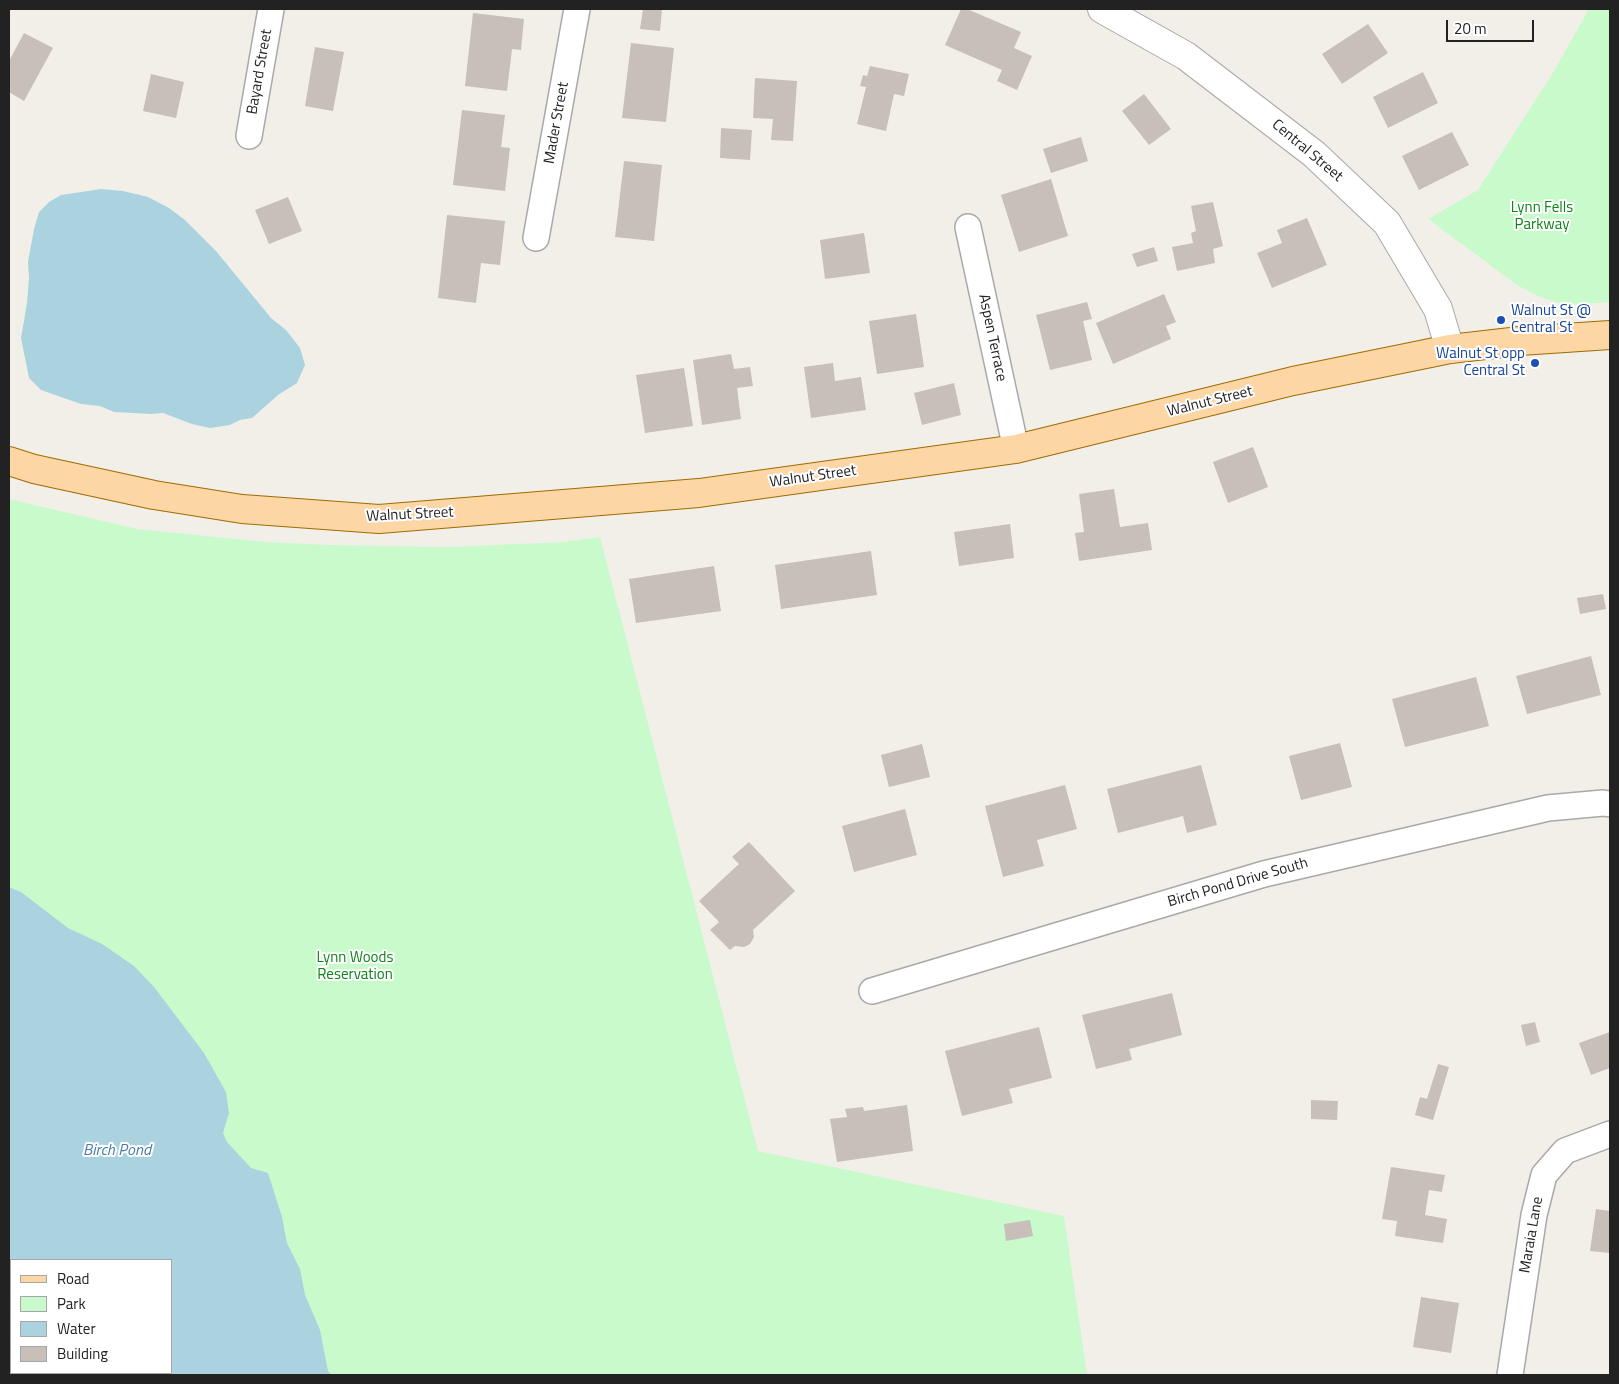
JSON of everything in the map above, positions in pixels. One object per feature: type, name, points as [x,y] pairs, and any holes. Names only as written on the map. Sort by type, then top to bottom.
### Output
[{"type":"main road","name":"Walnut Street","points":[[9,461],[34,469],[154,496],[242,509],[380,519],[699,493],[1016,449],[1293,382],[1450,349],[1520,341],[1610,335]]},
{"type":"street","name":"Bayard Street","points":[[249,136],[271,9]]},
{"type":"street","name":"Mader Street","points":[[536,238],[577,9]]},
{"type":"street","name":"Central Street","points":[[1102,9],[1186,56],[1314,154],[1387,223],[1438,310],[1450,349]]},
{"type":"street","name":"Aspen Terrace","points":[[968,227],[1016,449]]},
{"type":"street","name":"Birch Pond Drive South","points":[[872,991],[1264,874],[1548,808],[1602,803],[1610,804]]},
{"type":"street","name":"Maraia Lane","points":[[1510,1375],[1534,1215],[1544,1175],[1565,1151],[1610,1134]]},
{"type":"green space","name":"Lynn Fells Parkway","points":[[1589,9],[1610,9],[1610,302],[1585,304],[1559,303],[1540,297],[1517,285],[1428,219],[1478,190],[1554,71]]},
{"type":"green space","name":"Lynn Woods Reservation","points":[[9,499],[137,529],[265,542],[450,547],[563,542],[600,537],[758,1151],[1064,1216],[1087,1375],[9,1375]]},
{"type":"water","points":[[101,189],[123,191],[148,197],[169,208],[185,220],[216,251],[271,318],[286,330],[300,348],[305,365],[297,383],[278,395],[252,418],[240,420],[230,425],[210,428],[192,424],[163,413],[114,412],[100,406],[81,404],[41,390],[29,378],[21,338],[27,303],[28,262],[39,212],[49,202],[61,195]]},
{"type":"water","name":"Birch Pond","points":[[9,887],[21,892],[68,928],[102,944],[134,966],[154,987],[204,1053],[226,1092],[229,1113],[223,1133],[227,1142],[251,1168],[268,1173],[282,1217],[287,1243],[300,1269],[305,1295],[320,1330],[328,1371],[331,1375],[9,1375]]},
{"type":"building","points":[[643,9],[662,9],[660,31],[640,29]]},
{"type":"building","points":[[961,9],[967,9],[1021,32],[1014,48],[1032,56],[1017,90],[997,81],[1002,70],[945,45]]},
{"type":"building","points":[[473,13],[524,19],[521,50],[512,49],[507,91],[465,86]]},
{"type":"building","points":[[1368,24],[1388,53],[1342,84],[1322,54]]},
{"type":"building","points":[[24,33],[53,48],[24,101],[9,92],[9,61]]},
{"type":"building","points":[[631,43],[674,48],[666,122],[622,118]]},
{"type":"building","points":[[315,47],[344,52],[333,111],[305,106]]},
{"type":"building","points":[[870,66],[909,74],[904,96],[894,94],[886,131],[857,124],[866,87],[860,86],[863,75],[867,76]]},
{"type":"building","points":[[1423,72],[1438,103],[1388,128],[1373,97]]},
{"type":"building","points":[[151,74],[184,82],[176,118],[143,111]]},
{"type":"building","points":[[755,78],[797,81],[793,141],[771,140],[773,119],[753,118]]},
{"type":"building","points":[[1144,94],[1171,129],[1149,145],[1122,111]]},
{"type":"building","points":[[462,110],[505,115],[501,147],[510,148],[505,191],[453,185]]},
{"type":"building","points":[[721,128],[752,130],[750,160],[720,158]]},
{"type":"building","points":[[1452,132],[1469,165],[1419,190],[1402,156]]},
{"type":"building","points":[[1081,137],[1088,161],[1051,173],[1043,149]]},
{"type":"building","points":[[624,161],[662,165],[654,241],[615,237]]},
{"type":"building","points":[[1051,179],[1068,236],[1019,252],[1001,195]]},
{"type":"building","points":[[288,197],[302,231],[269,244],[255,210]]},
{"type":"building","points":[[1213,202],[1223,246],[1213,249],[1215,263],[1177,271],[1172,247],[1193,243],[1191,233],[1196,231],[1191,206]]},
{"type":"building","points":[[447,215],[505,221],[500,265],[481,263],[476,303],[438,298]]},
{"type":"building","points":[[1307,218],[1327,265],[1272,288],[1257,253],[1282,243],[1277,230]]},
{"type":"building","points":[[864,233],[870,273],[825,279],[820,240]]},
{"type":"building","points":[[1154,247],[1158,261],[1137,267],[1132,254]]},
{"type":"building","points":[[1164,294],[1176,322],[1166,326],[1171,339],[1113,364],[1096,323]]},
{"type":"building","points":[[1087,302],[1092,319],[1083,321],[1092,360],[1050,370],[1036,315]]},
{"type":"building","points":[[916,314],[924,367],[877,374],[869,321]]},
{"type":"building","points":[[731,354],[734,369],[750,367],[753,386],[737,388],[741,419],[702,425],[693,360]]},
{"type":"building","points":[[833,363],[835,381],[861,377],[866,410],[811,418],[804,367]]},
{"type":"building","points":[[684,368],[693,426],[645,433],[636,375]]},
{"type":"building","points":[[954,383],[961,415],[922,425],[914,393]]},
{"type":"building","points":[[1253,447],[1268,487],[1228,503],[1213,462]]},
{"type":"building","points":[[1114,489],[1120,527],[1148,523],[1152,550],[1079,561],[1075,533],[1084,532],[1079,494]]},
{"type":"building","points":[[1010,524],[1014,558],[959,566],[954,532]]},
{"type":"building","points":[[871,551],[877,595],[781,609],[775,565]]},
{"type":"building","points":[[714,566],[721,611],[636,623],[629,579]]},
{"type":"building","points":[[1603,594],[1606,609],[1580,614],[1577,598]]},
{"type":"building","points":[[1591,656],[1601,695],[1527,714],[1516,676]]},
{"type":"building","points":[[1476,677],[1489,726],[1405,747],[1392,699]]},
{"type":"building","points":[[1340,743],[1352,787],[1301,800],[1289,756]]},
{"type":"building","points":[[922,744],[930,777],[889,787],[881,755]]},
{"type":"building","points":[[1201,765],[1217,825],[1187,833],[1183,816],[1118,833],[1107,789]]},
{"type":"building","points":[[1065,785],[1077,829],[1037,840],[1044,866],[1003,877],[985,806]]},
{"type":"building","points":[[905,809],[917,855],[854,872],[842,826]]},
{"type":"building","points":[[749,842],[795,891],[753,930],[754,937],[750,944],[744,947],[735,946],[730,950],[710,930],[719,922],[699,901],[739,864],[732,857]]},
{"type":"building","points":[[1172,993],[1182,1035],[1129,1049],[1132,1060],[1096,1069],[1082,1015]]},
{"type":"building","points":[[1535,1022],[1540,1042],[1526,1046],[1521,1025]]},
{"type":"building","points":[[1039,1027],[1052,1078],[1009,1089],[1013,1103],[962,1116],[945,1051]]},
{"type":"building","points":[[1610,1032],[1610,1068],[1591,1075],[1579,1043]]},
{"type":"building","points":[[1438,1064],[1449,1067],[1433,1120],[1415,1115],[1420,1097],[1427,1099]]},
{"type":"building","points":[[1311,1100],[1338,1101],[1337,1120],[1311,1119]]},
{"type":"building","points":[[907,1105],[913,1151],[837,1162],[830,1119],[847,1117],[845,1109],[863,1107],[864,1111]]},
{"type":"building","points":[[1391,1167],[1445,1175],[1442,1192],[1429,1190],[1425,1215],[1447,1219],[1443,1243],[1395,1236],[1397,1221],[1382,1219]]},
{"type":"building","points":[[1596,1209],[1610,1211],[1610,1253],[1590,1251]]},
{"type":"building","points":[[1030,1220],[1033,1236],[1006,1241],[1004,1224]]},
{"type":"building","points":[[1421,1297],[1459,1303],[1451,1353],[1413,1347]]},
{"type":"place","name":"Walnut St @ Central St","points":[[1501,320]]},
{"type":"place","name":"Walnut St opp Central St","points":[[1535,363]]}]
